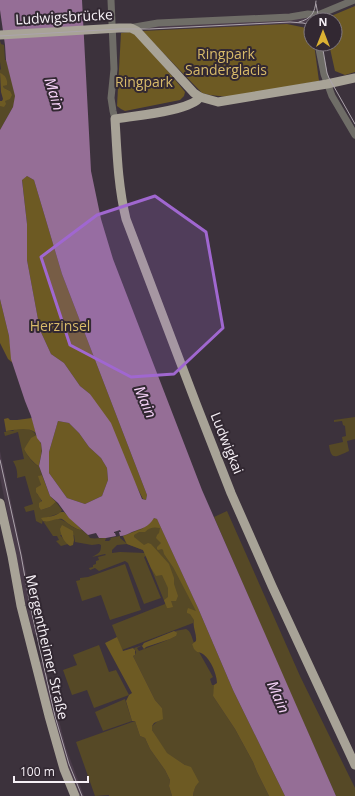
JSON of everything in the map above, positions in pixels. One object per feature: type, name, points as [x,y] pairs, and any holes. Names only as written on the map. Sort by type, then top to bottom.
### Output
[{"type":"main road","points":[[137,28],[194,93],[200,97],[218,102],[355,78]]},
{"type":"main road","name":"Ludwigsbrücke","points":[[0,34],[137,28]]},
{"type":"main road","points":[[115,118],[162,112],[186,107],[198,101],[200,97]]},
{"type":"main road","name":"Ludwigkai","points":[[115,118],[119,180],[126,219],[234,500],[278,600],[355,765]]},
{"type":"main road","name":"Mergentheimer Straße","points":[[0,503],[21,606],[48,716],[64,770],[74,796]]},
{"type":"street","points":[[111,0],[114,69],[112,111],[115,118]]},
{"type":"street","points":[[325,12],[354,0]]},
{"type":"street","points":[[137,28],[158,23],[290,17],[303,15]]},
{"type":"street","points":[[320,52],[324,74],[332,96],[355,135]]},
{"type":"highlighted area","points":[[155,196],[206,232],[223,328],[174,374],[131,377],[70,345],[41,257],[97,215]]},
{"type":"shaded area","points":[[303,17],[303,24],[148,30],[153,26]]},
{"type":"shaded area","points":[[0,41],[1,44],[4,45],[5,60],[15,92],[15,100],[13,107],[0,130],[0,106],[10,91],[4,88],[3,86],[7,82],[6,78],[0,74]]},
{"type":"shaded area","points":[[355,417],[355,439],[347,441],[349,451],[338,456],[333,456],[329,445],[343,442],[342,437],[346,436],[345,426],[343,425],[342,421],[334,422],[334,420]]},
{"type":"shaded area","points":[[15,429],[30,430],[36,435],[24,449],[32,461],[39,466],[42,475],[39,476],[41,486],[37,494],[41,500],[41,510],[50,507],[56,502],[62,510],[60,513],[43,519],[42,524],[36,521],[34,510],[26,512],[24,507],[33,504],[25,476],[17,478],[13,461],[24,459],[18,432],[5,436],[4,432],[13,431]]},
{"type":"shaded area","points":[[0,451],[33,604],[38,636],[32,631],[26,605],[0,477]]},
{"type":"shaded area","points":[[227,511],[300,676],[355,788],[355,796],[336,796],[214,517]]},
{"type":"shaded area","points":[[154,518],[157,519],[198,608],[193,623],[122,650],[112,625],[165,604],[146,556],[144,557],[161,598],[144,604],[128,563],[125,561],[99,571],[95,568],[90,570],[89,568],[93,567],[93,565],[96,564],[96,561],[99,560],[98,557],[106,555],[92,557],[101,550],[101,545],[75,542],[74,535],[60,535],[68,544],[61,546],[56,541],[59,540],[57,536],[53,536],[43,521],[60,519],[76,529],[82,530],[90,538],[106,538],[105,541],[109,541],[111,539],[110,538],[120,536],[120,538],[126,543],[123,536],[135,531]],"holes":[[[127,544],[143,550],[145,553],[112,553],[112,550],[117,545]]]},
{"type":"shaded area","points":[[125,564],[141,610],[110,620],[101,595],[82,601],[76,581],[80,580],[80,578],[88,577]]},
{"type":"shaded area","points":[[186,629],[191,635],[194,643],[192,644],[197,652],[199,652],[213,677],[210,679],[212,685],[215,685],[213,696],[235,729],[269,796],[193,796],[196,785],[185,765],[166,753],[152,730],[152,726],[158,721],[162,708],[155,700],[133,656],[136,652],[134,648],[143,645],[137,648],[139,651],[176,636],[175,631]]},
{"type":"shaded area","points":[[99,645],[109,672],[116,670],[129,695],[94,708],[87,690],[72,695],[63,670],[77,665],[73,655]]},
{"type":"shaded area","points":[[39,662],[44,662],[66,748],[84,796],[78,796],[65,765]]},
{"type":"shaded area","points":[[125,699],[132,721],[103,731],[95,712]]},
{"type":"shaded area","points":[[135,721],[140,736],[145,738],[150,749],[165,770],[170,780],[169,786],[172,796],[95,796],[76,742]]},
{"type":"green space","points":[[355,6],[355,72],[345,75],[335,71],[331,52],[343,52],[343,12],[341,12]]},
{"type":"green space","name":"Ringpark Sanderglacis","points":[[287,24],[303,27],[303,52],[315,52],[319,81],[228,97],[202,93],[142,31]]},
{"type":"green space","name":"Ringpark Sanderglacis","points":[[129,32],[145,43],[185,92],[184,96],[180,100],[125,111],[117,106],[121,33]]},
{"type":"green space","points":[[0,73],[7,79],[7,85],[3,86],[4,88],[10,91],[12,95],[10,99],[5,101],[6,104],[4,107],[0,106],[0,101],[3,99]]},
{"type":"green space","name":"Herzinsel","points":[[27,176],[34,180],[62,274],[147,495],[146,500],[143,499],[90,394],[80,386],[64,363],[51,354],[40,330],[27,260],[27,224],[22,179]]},
{"type":"green space","points":[[0,299],[9,336],[13,363],[8,359],[0,343]]},
{"type":"green space","points":[[8,418],[10,420],[17,420],[32,418],[36,433],[25,429],[6,431],[4,419]]},
{"type":"green space","points":[[58,421],[69,423],[79,433],[89,447],[101,458],[107,468],[108,480],[102,496],[85,504],[67,498],[49,473],[49,452]]},
{"type":"green space","points":[[36,435],[42,447],[39,466],[30,459],[24,449],[31,438]]},
{"type":"green space","points":[[42,475],[50,496],[56,502],[50,507],[41,510],[39,503],[42,501],[36,492],[36,488],[41,485],[38,476]]},
{"type":"green space","points":[[64,512],[82,530],[74,528],[62,519],[43,521],[41,518]]},
{"type":"green space","points":[[154,518],[157,519],[198,608],[233,690],[285,796],[269,796],[235,729],[213,696],[214,685],[217,683],[214,669],[205,655],[197,652],[192,644],[196,641],[194,620],[190,614],[187,613],[187,611],[188,608],[196,611],[163,550],[157,549],[161,543],[156,538],[160,528],[152,528],[145,532],[139,532],[134,535],[134,537],[144,545],[148,543],[151,544],[169,564],[178,596],[176,601],[171,601],[173,607],[169,608],[167,608],[164,600],[168,597],[168,588],[162,575],[156,576],[143,550],[127,544],[123,536],[142,529]]},
{"type":"green space","points":[[62,525],[73,531],[73,545],[70,546],[63,539],[60,529]]},
{"type":"green space","points":[[174,631],[177,633],[176,636],[170,639],[144,649],[142,646],[144,643]]},
{"type":"green space","points":[[117,637],[123,651],[133,648],[135,650],[135,655],[133,656],[155,700],[162,708],[163,719],[154,723],[152,730],[167,753],[185,765],[191,767],[199,782],[195,788],[193,796],[172,796],[169,786],[170,780],[165,770],[150,749],[145,738],[140,736],[135,721],[132,721],[126,701],[132,693],[105,643]]},
{"type":"water","name":"Main","points":[[0,0],[82,0],[91,171],[101,219],[113,259],[202,490],[336,796],[285,796],[233,690],[198,608],[157,519],[154,518],[147,526],[124,535],[120,536],[120,530],[114,532],[116,536],[99,538],[96,533],[88,535],[69,518],[58,503],[50,496],[39,466],[42,451],[41,443],[37,438],[11,359],[9,336],[0,299],[0,130],[13,107],[15,96],[6,60]],"holes":[[[27,176],[34,180],[62,274],[147,495],[146,500],[142,499],[111,423],[90,394],[80,386],[64,363],[51,354],[40,330],[27,260],[27,224],[22,180]],[[58,421],[69,423],[79,433],[89,447],[101,458],[107,468],[108,480],[102,496],[85,504],[67,498],[49,473],[49,452]]]},
{"type":"tram line","points":[[299,22],[312,15],[315,9],[316,1]]},
{"type":"tram line","points":[[316,4],[318,12]]},
{"type":"tram line","points":[[0,36],[119,29],[149,29],[290,22],[303,23]]},
{"type":"tram line","points":[[323,52],[329,78],[355,124]]},
{"type":"tram line","points":[[0,460],[55,716],[69,764],[82,796]]},
{"type":"park label","name":"Ringpark","points":[[144,82]]}]
